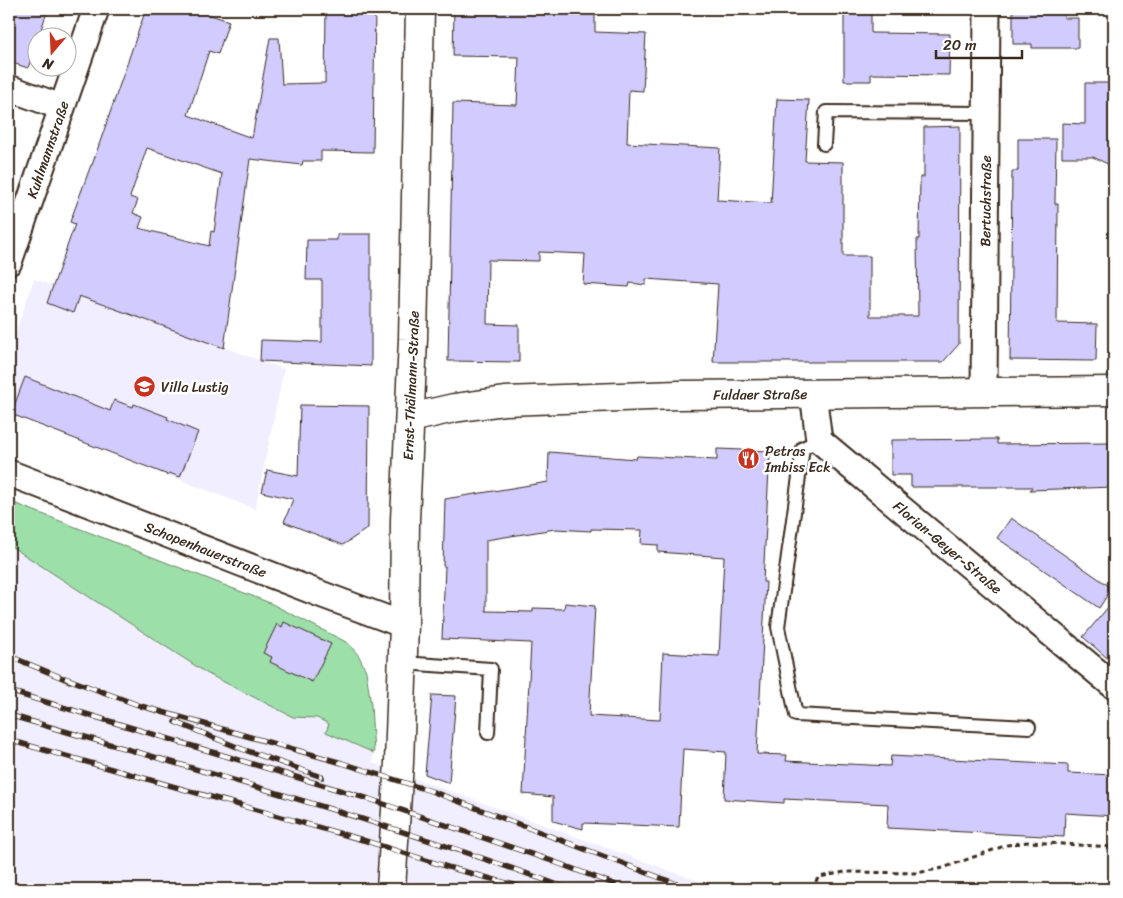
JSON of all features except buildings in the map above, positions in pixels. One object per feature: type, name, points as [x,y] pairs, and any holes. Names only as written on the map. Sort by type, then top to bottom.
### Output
[{"type":"street","name":"Kuhlmannstraße","points":[[9,262],[96,9]]},
{"type":"street","name":"Ernst-Thälmann-Straße","points":[[391,889],[399,762],[404,624],[405,520],[410,418],[420,9]]},
{"type":"street","name":"Bertuchstraße","points":[[984,392],[987,9]]},
{"type":"street","points":[[9,88],[61,107]]},
{"type":"street","name":"Fuldaer Straße","points":[[410,418],[454,408],[505,401],[678,395],[1114,391]]},
{"type":"street","points":[[813,393],[819,440]]},
{"type":"street","name":"Florian-Geyer-Straße","points":[[819,440],[1114,686]]},
{"type":"street","name":"Schopenhauerstraße","points":[[9,472],[323,595],[404,624]]},
{"type":"lane","points":[[824,144],[826,112],[987,113]]},
{"type":"lane","points":[[819,440],[803,448],[778,627],[796,715],[1029,727]]},
{"type":"lane","points":[[402,663],[491,669],[488,733]]},
{"type":"path","points":[[810,889],[819,877],[845,872],[917,873],[943,868],[1006,845],[1028,842],[1114,847]]},
{"type":"shaded area","name":"Villa Lustig","points":[[34,279],[284,369],[255,509],[9,413],[9,352]]},
{"type":"shaded area","points":[[9,545],[208,674],[293,717],[317,718],[329,724],[326,732],[374,753],[373,763],[720,889],[41,889],[9,882]]},
{"type":"green space","points":[[9,501],[270,603],[348,643],[359,656],[366,671],[371,705],[374,753],[326,732],[329,724],[317,718],[293,717],[208,674],[9,545]]},
{"type":"railway","points":[[9,656],[70,681]]},
{"type":"railway","points":[[65,678],[141,706],[342,763],[431,791],[690,889]]},
{"type":"railway","points":[[9,691],[369,799],[552,861],[627,889]]},
{"type":"railway","points":[[9,715],[221,776],[361,819],[500,864],[569,889]]},
{"type":"railway","points":[[175,722],[242,749],[322,777]]},
{"type":"railway","points":[[9,740],[529,889]]},
{"type":"place","name":"Villa Lustig","points":[[145,387]]},
{"type":"place","name":"Petras Imbiss Eck","points":[[749,459]]}]
